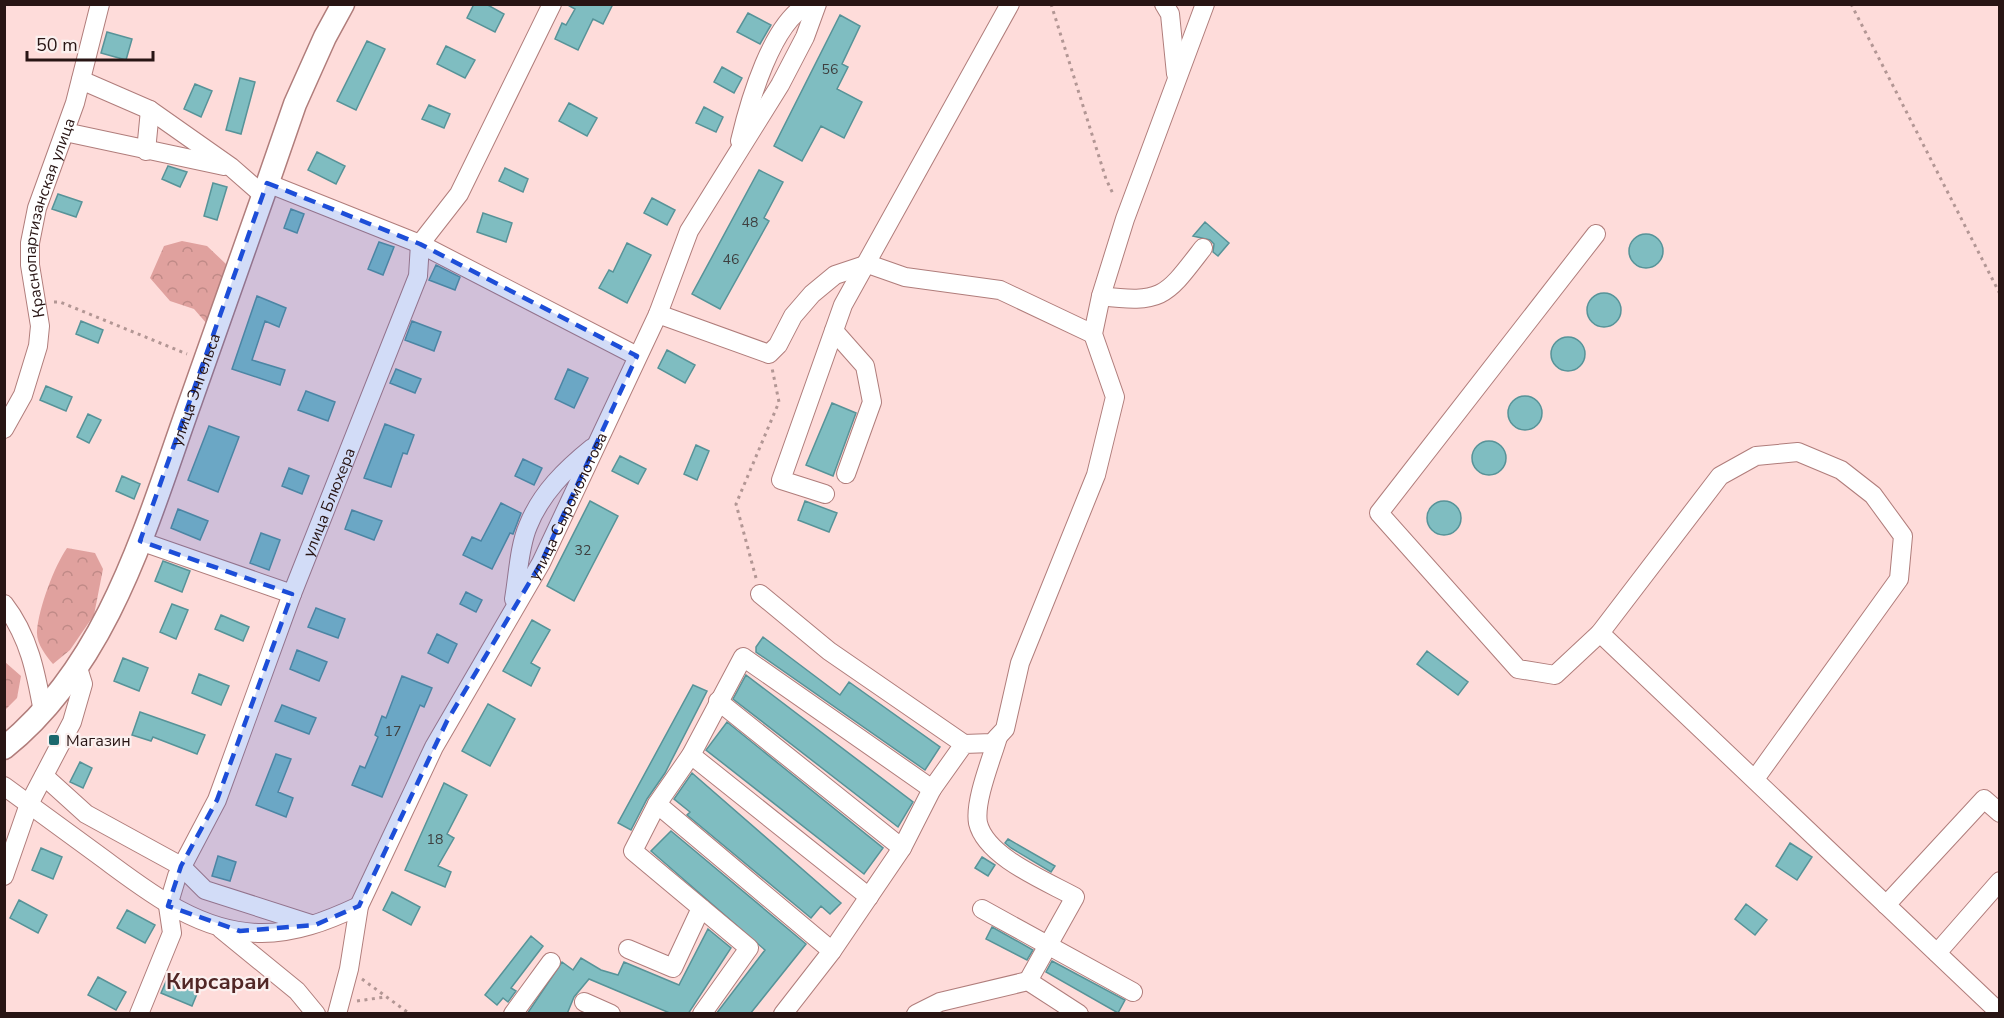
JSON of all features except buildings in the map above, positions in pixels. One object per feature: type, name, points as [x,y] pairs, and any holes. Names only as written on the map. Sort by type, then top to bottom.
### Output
[{"type":"main road","name":"улица Энгельса","points":[[4,748],[42,712],[78,668],[102,626],[140,541],[295,104],[325,37],[344,4]]},
{"type":"street","name":"Краснопартизанская улица","points":[[4,429],[23,395],[36,355],[40,326],[30,265],[30,243],[37,208],[47,173],[64,132],[81,80],[100,4]]},
{"type":"street","points":[[420,244],[459,194],[552,4]]},
{"type":"street","points":[[736,157],[746,117],[773,43],[788,21],[809,4]]},
{"type":"street","name":"улица Сыромолотова","points":[[338,1009],[349,969],[359,906],[447,721],[541,563],[658,314],[689,231],[793,62],[817,4]]},
{"type":"street","points":[[825,495],[781,480],[843,305],[868,264],[1010,4]]},
{"type":"street","points":[[1164,4],[1170,14],[1177,79]]},
{"type":"street","points":[[760,594],[829,651],[964,744],[992,743],[1005,729],[1020,663],[1096,475],[1115,397],[1093,334],[1101,296],[1125,219],[1205,4]]},
{"type":"street","points":[[81,80],[150,110],[265,189],[420,244],[637,356]]},
{"type":"street","points":[[146,151],[150,110]]},
{"type":"street","points":[[64,132],[231,167]]},
{"type":"street","points":[[1596,234],[1379,513],[1518,669],[1555,675],[1600,633],[1720,476],[1756,456],[1798,452],[1841,470],[1873,495],[1903,536],[1899,579],[1755,779]]},
{"type":"street","name":"улица Блюхера","points":[[139,1014],[172,933],[168,906],[181,866],[217,800],[292,594],[418,276],[420,244]]},
{"type":"street","points":[[1101,296],[1136,301],[1167,292],[1203,248]]},
{"type":"street","points":[[658,314],[769,354],[778,345],[792,316],[812,294],[835,275],[868,264],[905,277],[1000,290],[1093,334]]},
{"type":"street","points":[[834,331],[865,366],[873,402],[846,474]]},
{"type":"street","points":[[511,612],[527,527],[540,503],[564,471],[595,446]]},
{"type":"street","points":[[140,541],[292,594]]},
{"type":"street","points":[[4,604],[18,623],[27,644],[36,671],[42,712]]},
{"type":"street","points":[[1600,633],[2000,1014]]},
{"type":"street","points":[[702,1014],[749,948],[633,851],[657,804],[691,755],[743,657],[932,789]]},
{"type":"street","points":[[4,876],[29,804],[72,722],[83,684],[78,668]]},
{"type":"street","points":[[718,701],[902,848]]},
{"type":"street","points":[[998,737],[981,793],[978,821],[985,840],[998,853],[1075,897],[1028,981]]},
{"type":"street","points":[[783,1014],[832,951],[902,848],[932,789],[964,744]]},
{"type":"street","points":[[691,755],[869,897]]},
{"type":"street","points":[[44,776],[86,814],[181,866],[205,890],[315,925]]},
{"type":"street","points":[[4,786],[168,906],[217,926],[260,933],[315,925],[359,906]]},
{"type":"street","points":[[1886,904],[1984,799],[2000,813]]},
{"type":"street","points":[[657,804],[832,951]]},
{"type":"street","points":[[1936,953],[2000,881]]},
{"type":"street","points":[[628,949],[673,968],[701,908]]},
{"type":"street","points":[[982,909],[1133,992]]},
{"type":"street","points":[[217,926],[297,990],[316,1014]]},
{"type":"street","points":[[513,1014],[551,962]]},
{"type":"street","points":[[916,1014],[940,1002],[1028,981],[1079,1014]]},
{"type":"street","points":[[584,1002],[610,1014]]},
{"type":"path","points":[[1051,4],[1106,179],[1125,219]]},
{"type":"path","points":[[1851,4],[2000,294]]},
{"type":"path","points":[[37,303],[60,302],[205,361]]},
{"type":"path","points":[[760,594],[736,504],[779,402],[769,354]]},
{"type":"path","points":[[349,969],[410,1014]]},
{"type":"path","points":[[338,1009],[385,997]]},
{"type":"highlighted area","points":[[267,183],[420,244],[637,356],[541,563],[447,721],[359,906],[315,925],[240,931],[168,906],[181,866],[217,800],[292,594],[140,541]]},
{"type":"green space","points":[[182,241],[207,246],[226,264],[208,325],[194,309],[170,301],[150,278],[164,246]]},
{"type":"green space","points":[[67,548],[95,553],[103,569],[94,615],[70,650],[53,664],[40,645],[37,631],[48,588]]},
{"type":"green space","points":[[5,662],[21,676],[17,698],[5,710]]},
{"type":"place","name":"Магазин","points":[[54,740]]},
{"type":"district","name":"Кирсараи","points":[[218,981]]}]
